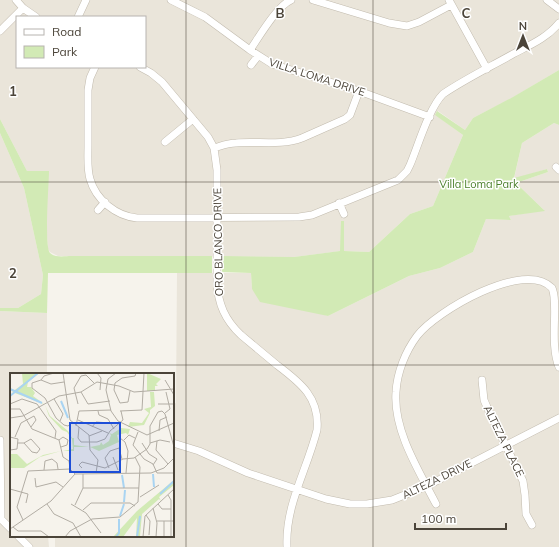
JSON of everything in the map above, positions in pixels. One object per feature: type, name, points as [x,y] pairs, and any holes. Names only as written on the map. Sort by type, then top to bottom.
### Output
[{"type":"street","points":[[16,0],[23,8],[35,16]]},
{"type":"street","points":[[78,16],[86,0]]},
{"type":"street","name":"VILLA LOMA DRIVE","points":[[171,0],[205,17],[258,56],[272,64],[359,91],[430,117]]},
{"type":"street","points":[[250,50],[278,11],[283,5],[291,0]]},
{"type":"street","points":[[313,0],[407,30],[450,2],[487,69]]},
{"type":"street","points":[[547,0],[559,9]]},
{"type":"street","points":[[0,31],[23,8]]},
{"type":"street","points":[[95,68],[90,78],[88,90],[88,167],[92,185],[105,202],[117,212],[130,217],[299,217],[312,214],[393,183],[403,176],[410,165],[435,104],[443,94],[542,39],[559,23]]},
{"type":"street","points":[[251,65],[258,56]]},
{"type":"street","name":"ORO BLANCO DRIVE","points":[[142,68],[157,77],[208,137],[214,148],[217,170],[217,292],[224,314],[240,335],[303,386],[315,406],[318,423],[317,430],[296,489],[287,525],[287,547]]},
{"type":"street","points":[[214,148],[233,143],[282,143],[295,141],[345,119],[350,115],[359,91]]},
{"type":"street","points":[[165,142],[193,119]]},
{"type":"street","points":[[98,210],[105,202]]},
{"type":"street","points":[[340,203],[344,214]]},
{"type":"street","points":[[436,504],[401,431],[396,402],[398,380],[403,361],[412,343],[424,328],[442,313],[476,294],[524,279],[537,279],[548,284],[553,289],[558,300],[555,343],[556,357],[559,367]]},
{"type":"street","name":"ALTEZA PLACE","points":[[482,380],[484,400],[523,481],[526,514],[532,525]]},
{"type":"street","name":"ALTEZA DRIVE","points":[[174,443],[189,447],[248,473],[334,501],[350,504],[367,504],[392,500],[427,486],[559,418]]},
{"type":"street","points":[[0,440],[1,519],[10,528]]},
{"type":"street","points":[[19,537],[29,547]]},
{"type":"shaded area","points":[[0,0],[559,0],[559,70],[512,98],[473,118],[465,130],[438,111],[436,115],[463,135],[433,206],[410,214],[369,252],[344,251],[344,221],[342,221],[341,251],[294,257],[58,256],[50,252],[48,249],[47,235],[27,171],[0,119]]},
{"type":"shaded area","points":[[554,123],[559,125],[559,547],[55,547],[55,537],[174,537],[174,404],[176,403],[177,273],[251,273],[252,289],[328,316],[409,276],[440,268],[473,252],[486,219],[511,220],[509,216],[544,210],[516,183],[548,172],[547,169],[514,179],[522,143]]},
{"type":"shaded area","points":[[0,133],[24,188],[43,275],[41,294],[18,308],[0,308]]},
{"type":"shaded area","points":[[0,311],[47,313],[47,373],[10,373],[10,537],[48,537],[49,547],[0,547]]},
{"type":"green space","name":"Villa Loma Park","points":[[559,70],[559,125],[554,123],[522,143],[514,178],[547,169],[548,172],[516,183],[545,211],[509,216],[511,220],[486,219],[473,252],[440,268],[409,276],[328,316],[260,302],[252,289],[251,273],[222,272],[222,256],[294,257],[340,251],[341,221],[344,221],[344,251],[369,252],[410,214],[433,206],[463,135],[435,115],[437,111],[465,130],[473,118]]},
{"type":"green space","points":[[0,119],[27,171],[49,171],[47,239],[48,248],[52,255],[212,256],[212,273],[48,273],[47,313],[0,311],[0,308],[18,308],[41,294],[43,275],[24,188],[0,133]]}]
